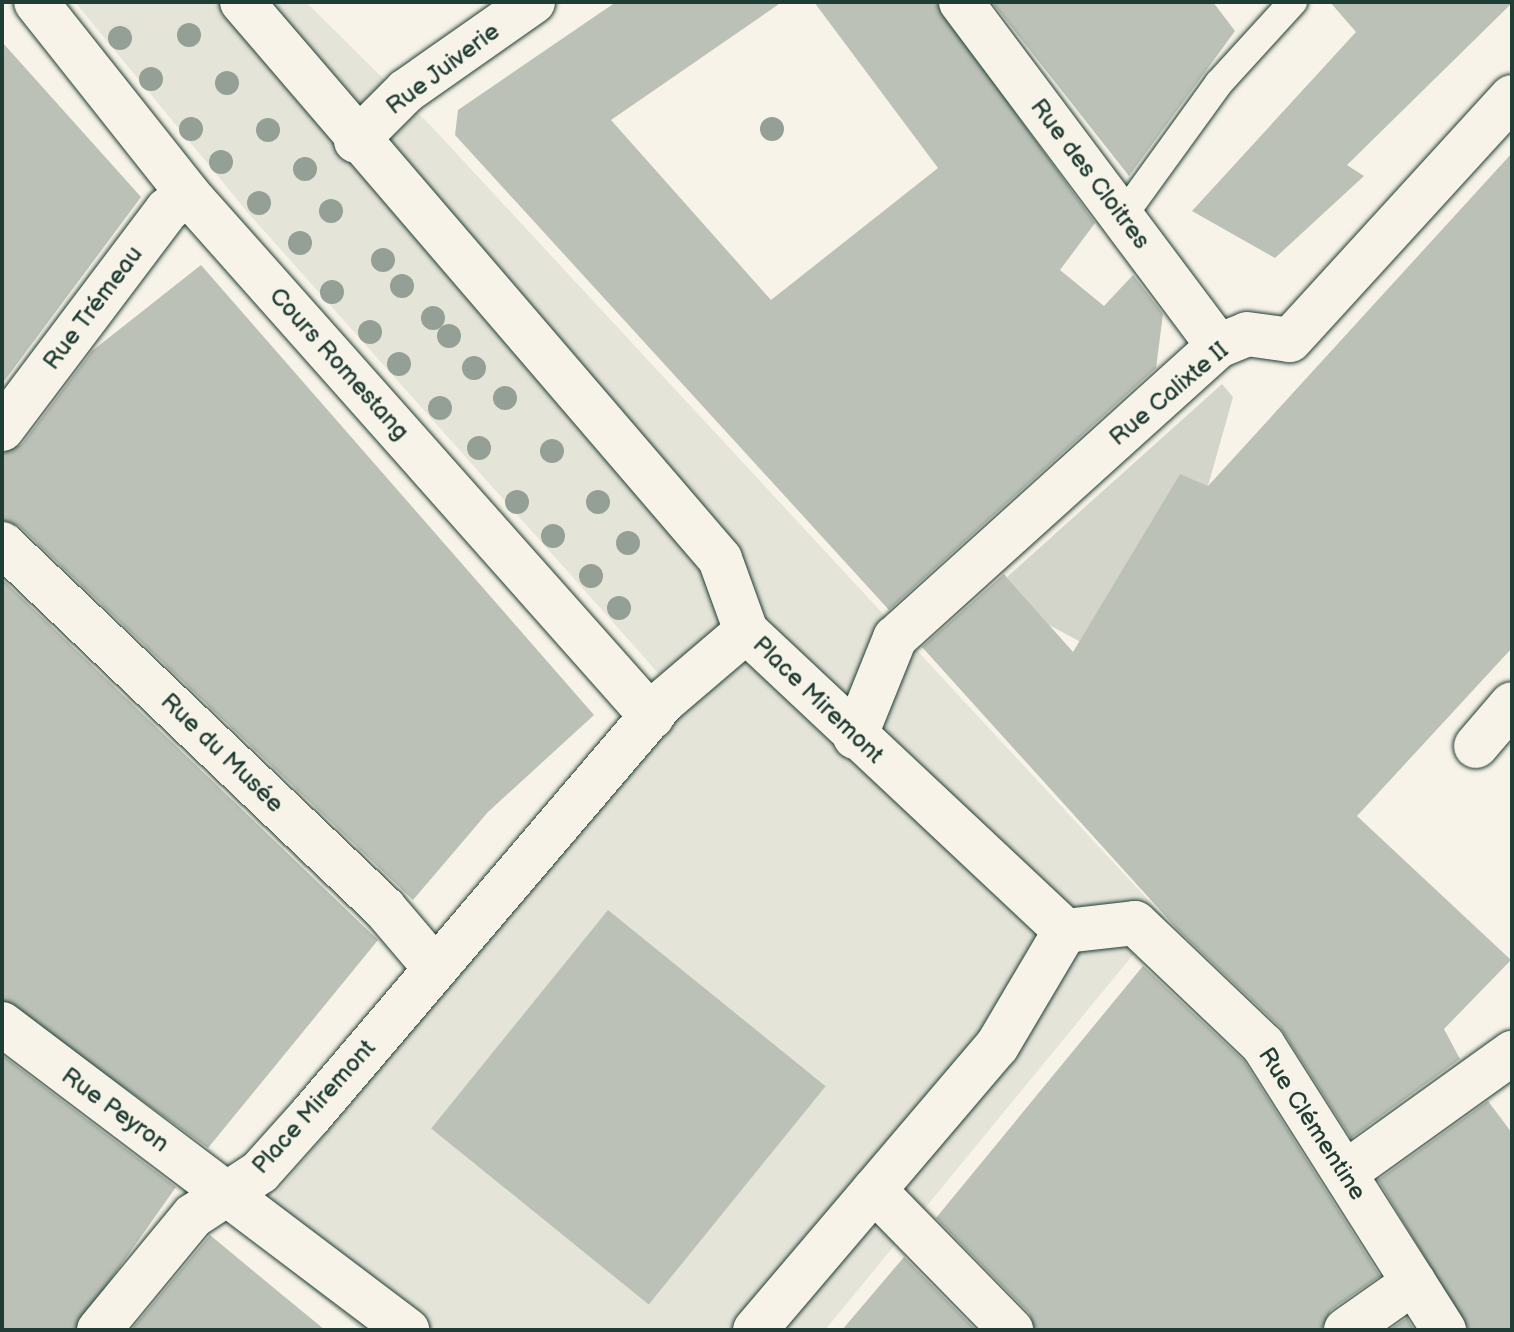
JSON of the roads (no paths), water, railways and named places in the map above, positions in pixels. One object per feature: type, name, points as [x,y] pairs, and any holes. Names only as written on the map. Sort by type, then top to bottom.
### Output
[{"type":"street","name":"Cours Romestang","points":[[36,2],[188,194],[652,717]]},
{"type":"street","points":[[242,2],[356,141],[720,559],[746,631]]},
{"type":"street","name":"Rue Juiverie","points":[[356,141],[406,91],[533,2]]},
{"type":"street","name":"Rue des Cloitres","points":[[961,2],[1218,346]]},
{"type":"street","name":"Rue Calixte II","points":[[855,737],[895,638],[1218,346],[1247,334],[1290,340],[1512,97]]},
{"type":"street","name":"Rue Trémeau","points":[[2,429],[167,210],[188,194]]},
{"type":"street","name":"Rue du Musée","points":[[2,544],[384,908],[435,968]]},
{"type":"street","name":"Place Miremont","points":[[407,1330],[232,1191],[260,1172],[652,717],[746,631],[855,737],[1065,931]]},
{"type":"street","points":[[1476,746],[1512,704]]},
{"type":"street","name":"Rue Clémentine","points":[[1065,931],[1135,923],[1166,949],[1263,1045],[1444,1330]]},
{"type":"street","points":[[755,1330],[997,1046],[1065,931]]},
{"type":"street","name":"Rue Peyron","points":[[2,1024],[110,1111],[232,1191]]},
{"type":"street","points":[[1345,1173],[1512,1053]]},
{"type":"street","points":[[874,1190],[1011,1330]]},
{"type":"street","points":[[99,1330],[193,1216],[232,1191]]},
{"type":"street","points":[[1346,1330],[1414,1282]]},
{"type":"lane","points":[[1122,217],[1219,83],[1293,2]]}]
